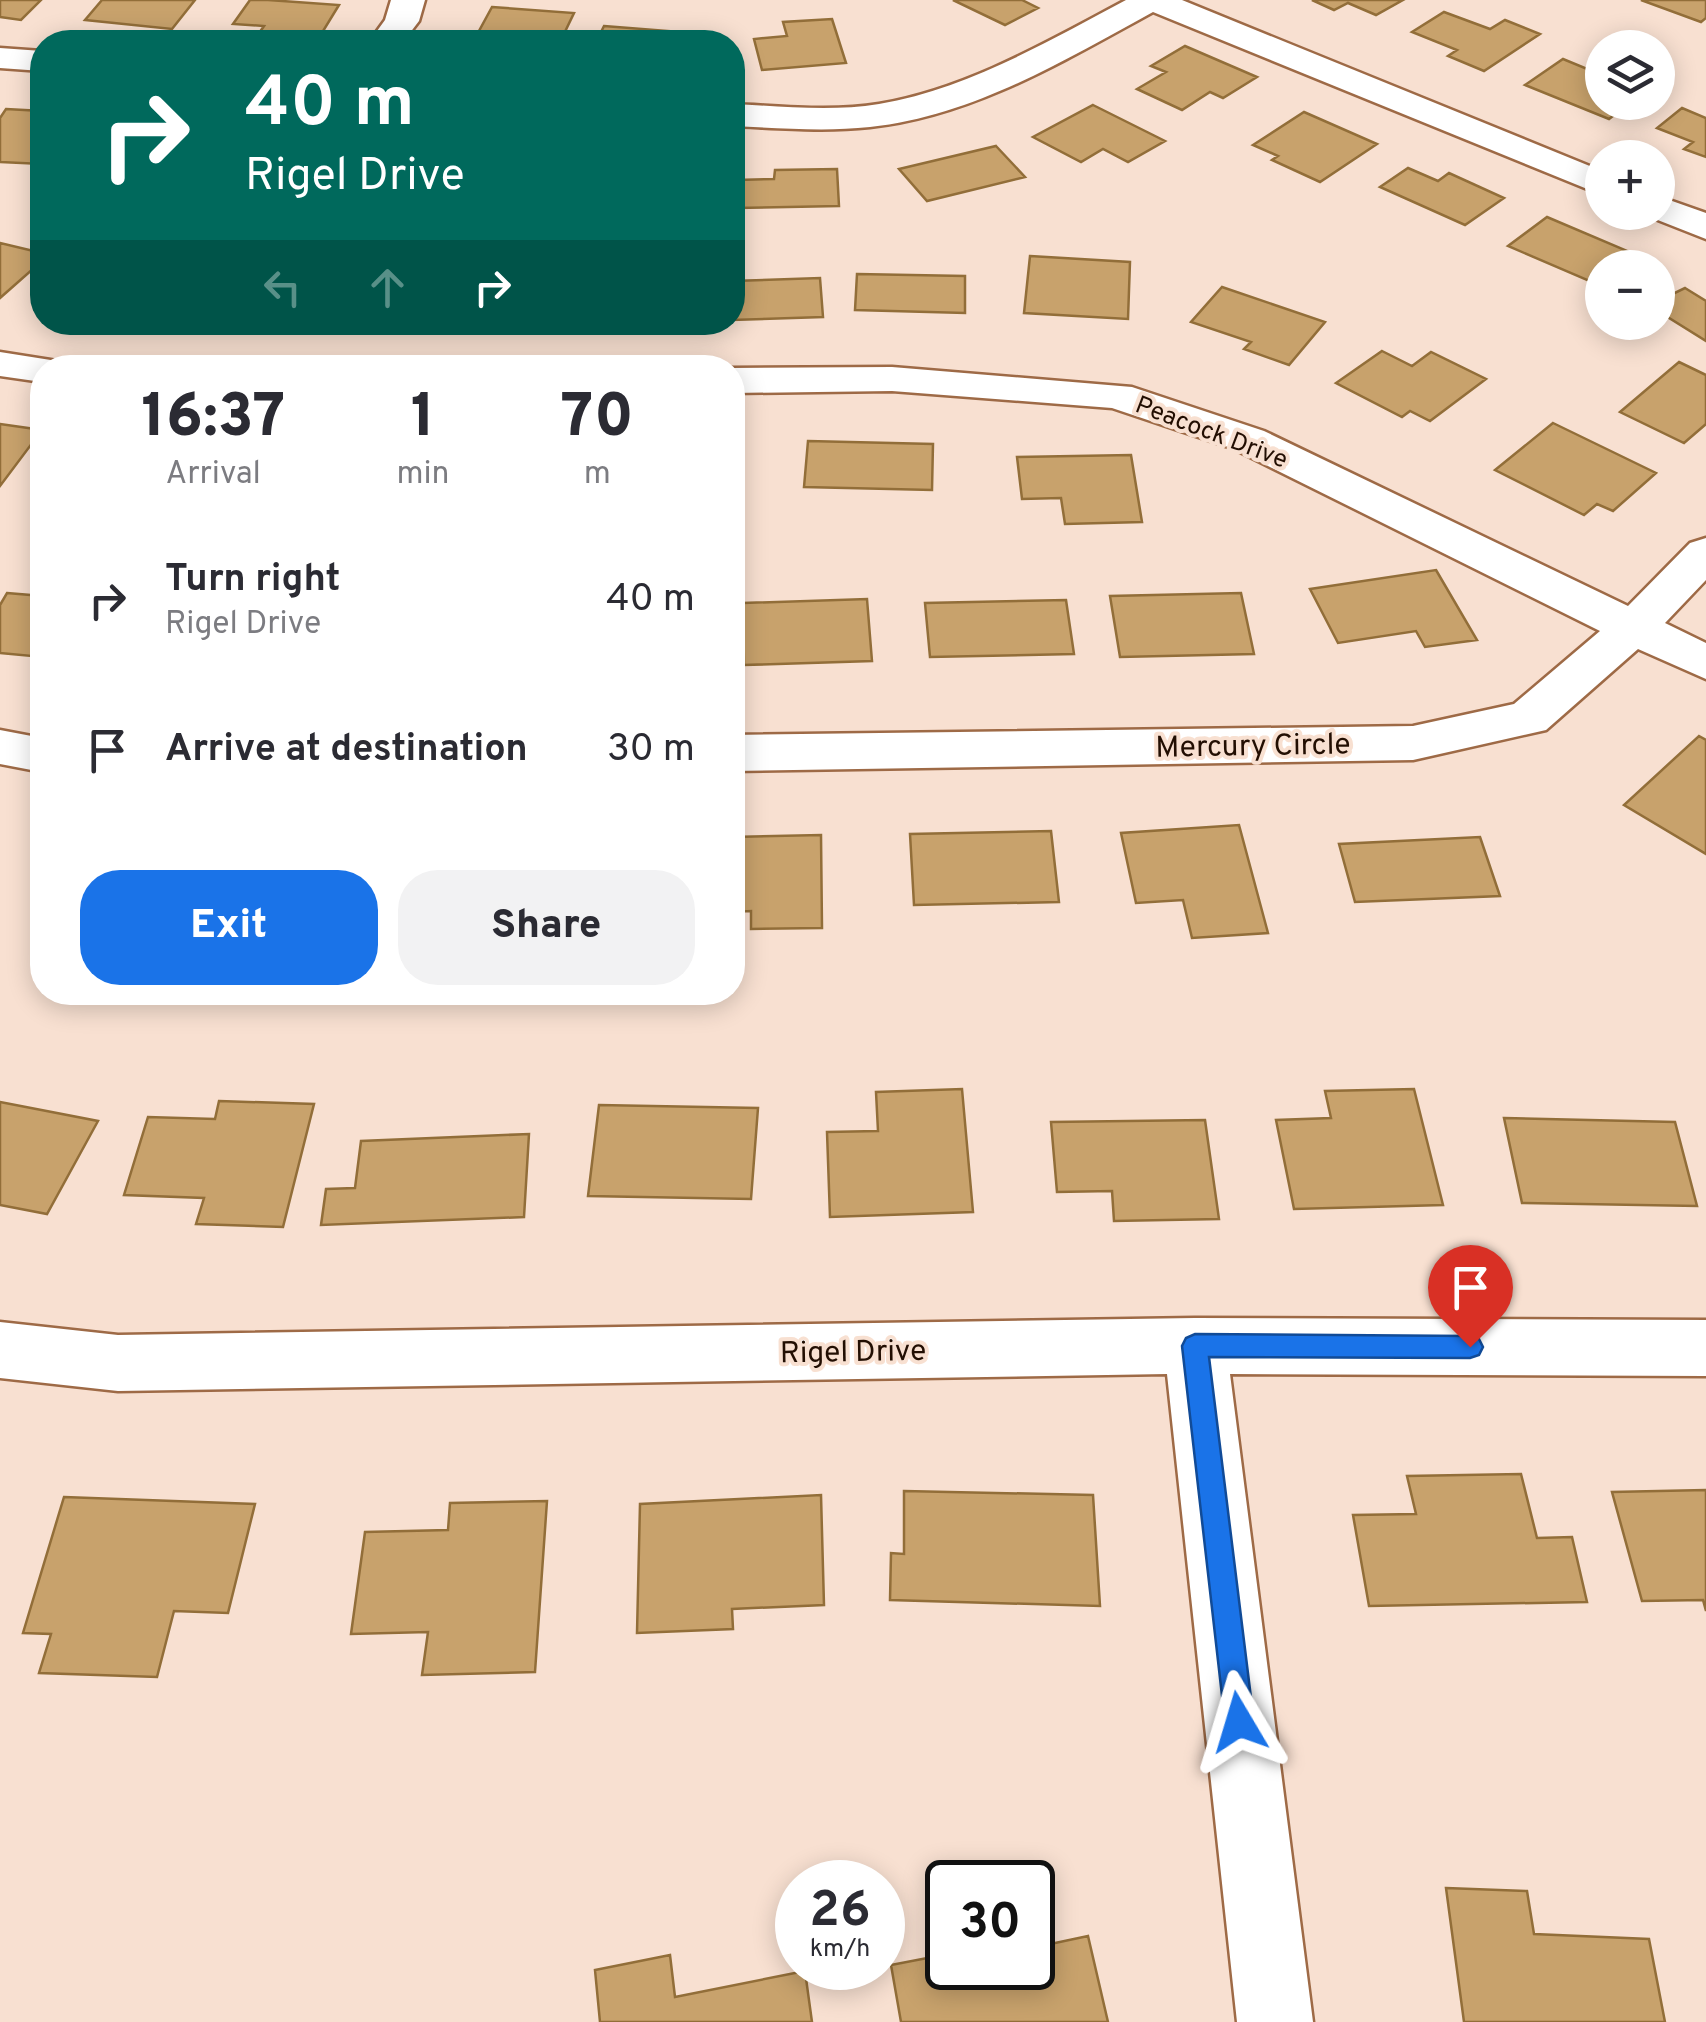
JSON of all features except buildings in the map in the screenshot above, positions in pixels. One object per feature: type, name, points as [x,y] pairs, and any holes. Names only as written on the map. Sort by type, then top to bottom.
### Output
[{"type":"street","points":[[395,30],[408,0]]},
{"type":"street","points":[[745,116],[834,119],[958,96],[1011,74],[1152,0],[1585,177]]},
{"type":"street","points":[[0,58],[30,61]]},
{"type":"street","points":[[1675,214],[1706,227]]},
{"type":"street","points":[[0,364],[30,368]]},
{"type":"street","name":"Peacock Drive","points":[[745,382],[892,379],[1117,396],[1249,440],[1706,664]]},
{"type":"street","name":"Mercury Circle","points":[[745,753],[1412,743],[1529,718],[1634,626],[1706,554]]},
{"type":"street","points":[[0,748],[30,752]]},
{"type":"street","points":[[1195,1346],[1275,2022]]},
{"type":"street","name":"Rigel Drive","points":[[0,1350],[118,1363],[1195,1346],[1706,1348]]},
{"type":"route","points":[[1239,1722],[1195,1346],[1470,1347]]}]
